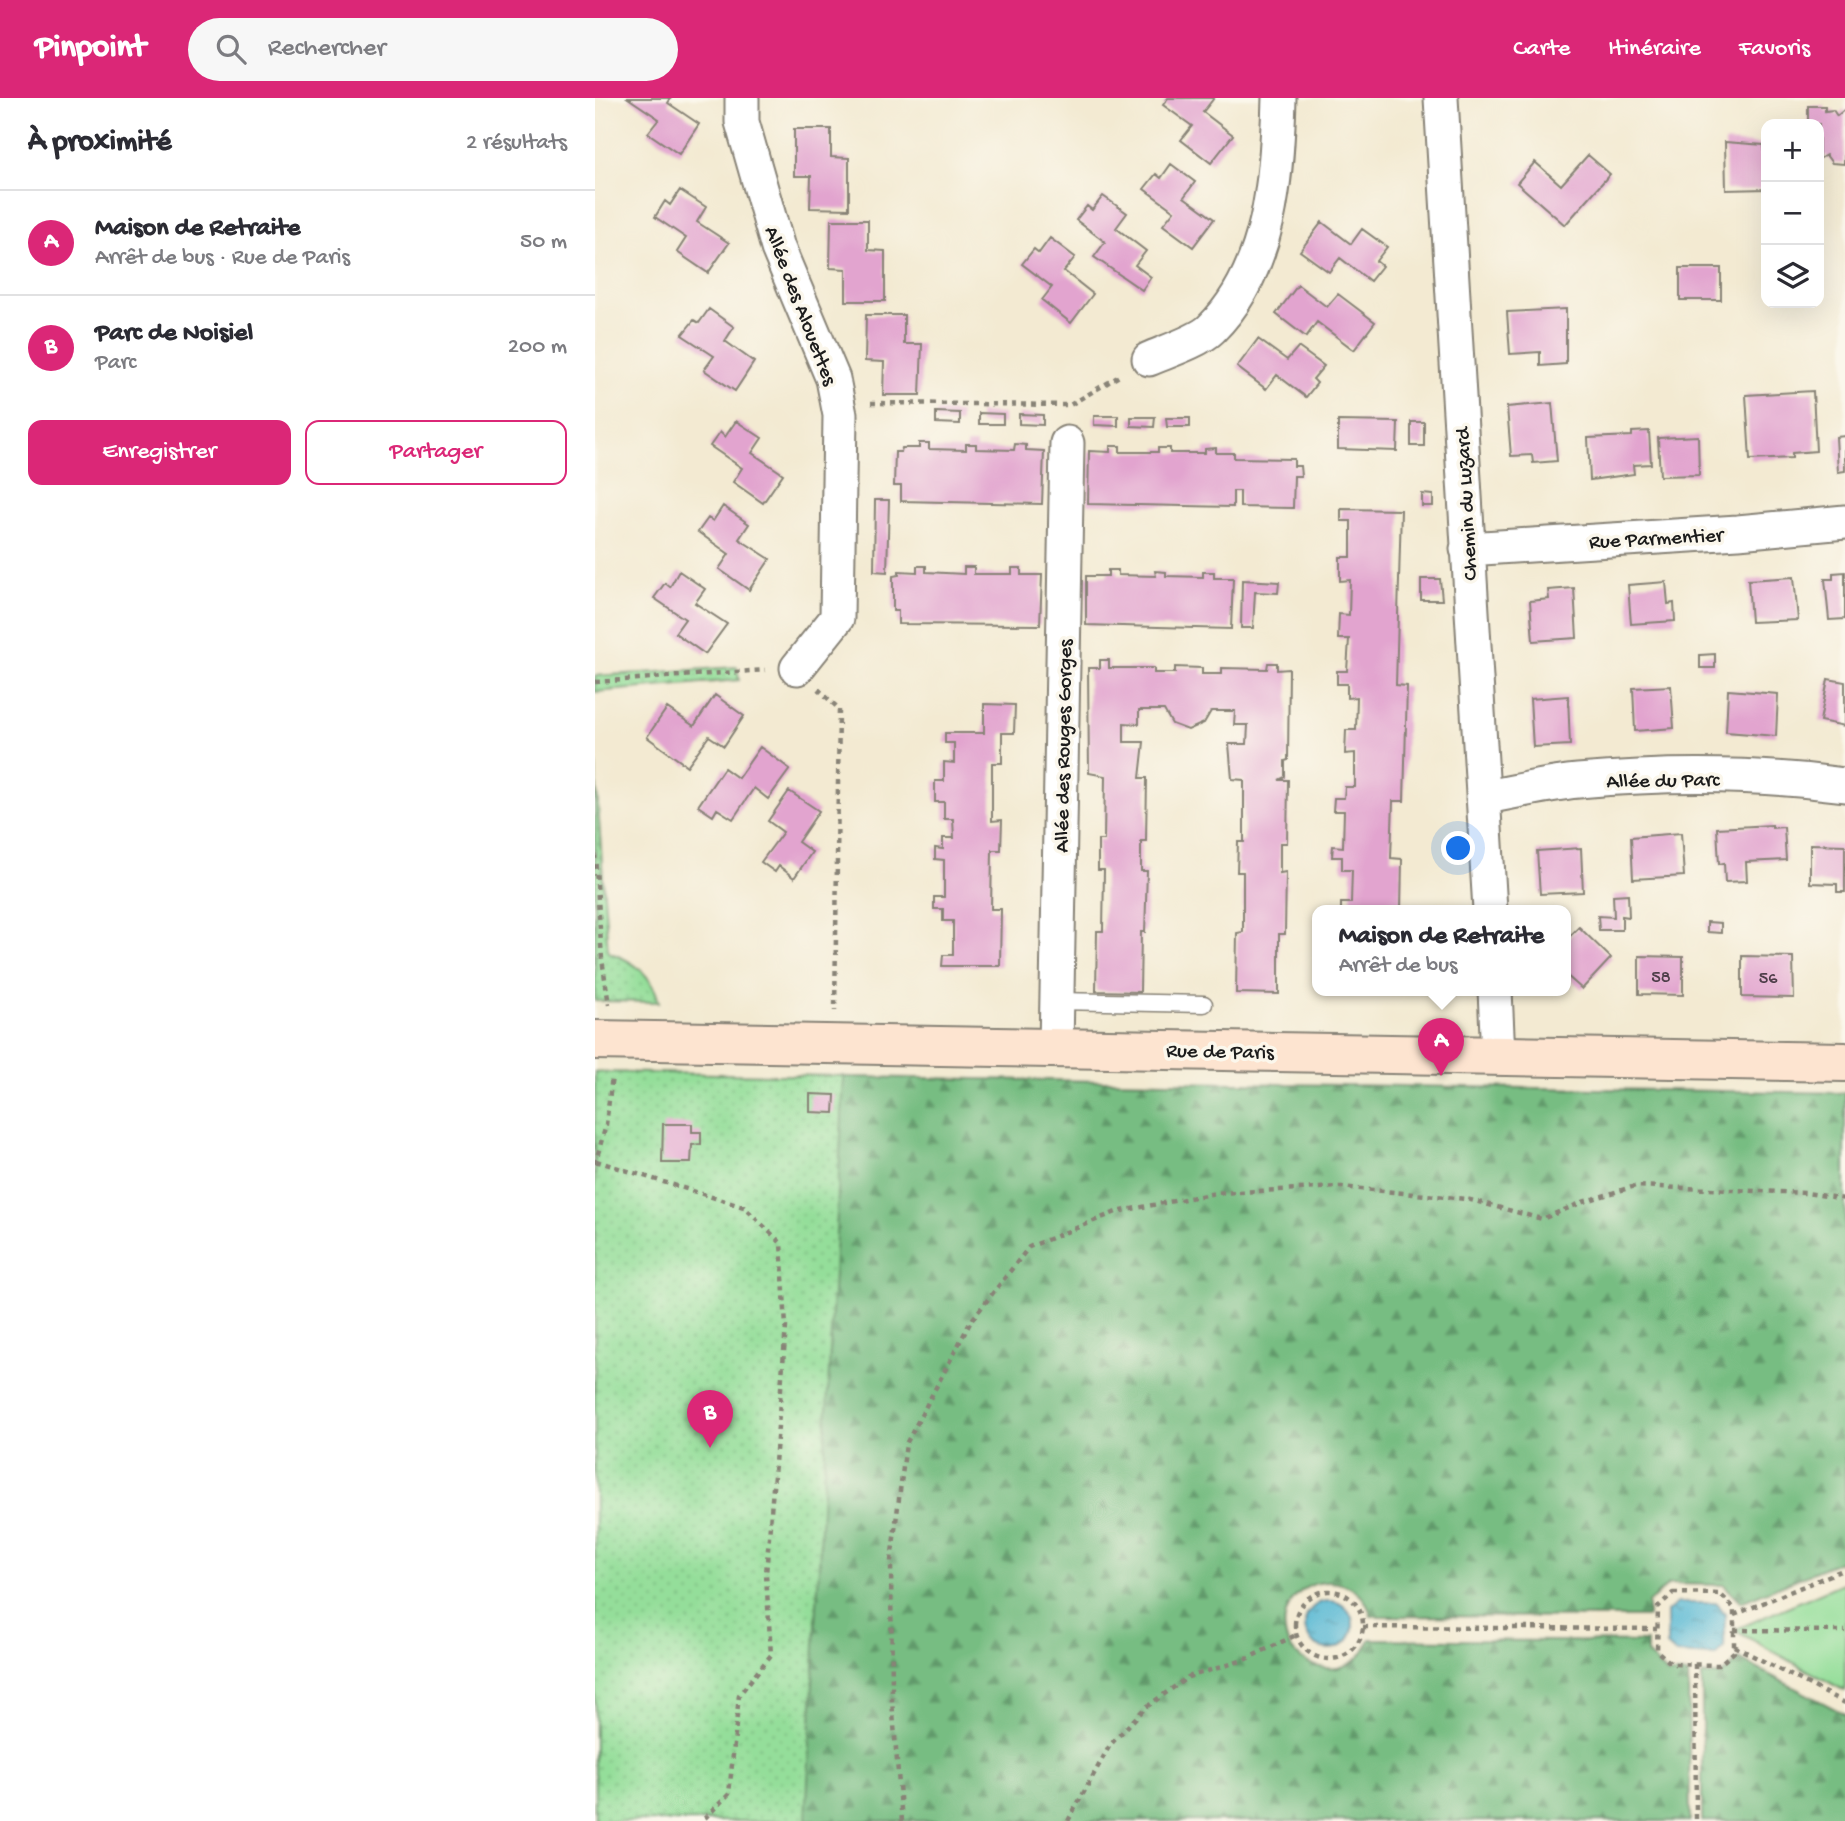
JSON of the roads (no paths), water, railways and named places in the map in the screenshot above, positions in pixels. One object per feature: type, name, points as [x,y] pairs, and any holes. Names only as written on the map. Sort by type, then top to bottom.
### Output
[{"type":"main road","name":"Rue de Paris","points":[[604,1040],[1845,1062]]},
{"type":"street","name":"Allée des Alouettes","points":[[743,98],[742,122],[778,248],[833,379],[840,415],[837,618],[797,668]]},
{"type":"street","points":[[1149,359],[1210,330],[1235,296],[1256,256],[1277,162],[1279,98]]},
{"type":"street","name":"Chemin du Luzard","points":[[1441,98],[1490,905]]},
{"type":"street","name":"Allée des Rouges Gorges","points":[[1056,1048],[1067,443]]},
{"type":"street","name":"Rue Parmentier","points":[[1467,549],[1738,533],[1845,522]]},
{"type":"street","name":"Allée du Parc","points":[[1483,798],[1576,782],[1674,777],[1791,778],[1845,785]]},
{"type":"street","points":[[1495,996],[1498,1056]]},
{"type":"lane","points":[[1057,1001],[1204,1004]]},
{"type":"water","points":[[1329,1601],[1346,1608],[1353,1625],[1346,1642],[1329,1649],[1312,1642],[1305,1625],[1312,1608]]},
{"type":"water","points":[[1677,1603],[1716,1603],[1725,1613],[1724,1647],[1715,1656],[1676,1654],[1667,1646],[1667,1612]]},
{"type":"place","name":"Maison de Retraite","points":[[1441,1076]]},
{"type":"place","name":"Parc de Noisiel","points":[[710,1448]]}]
